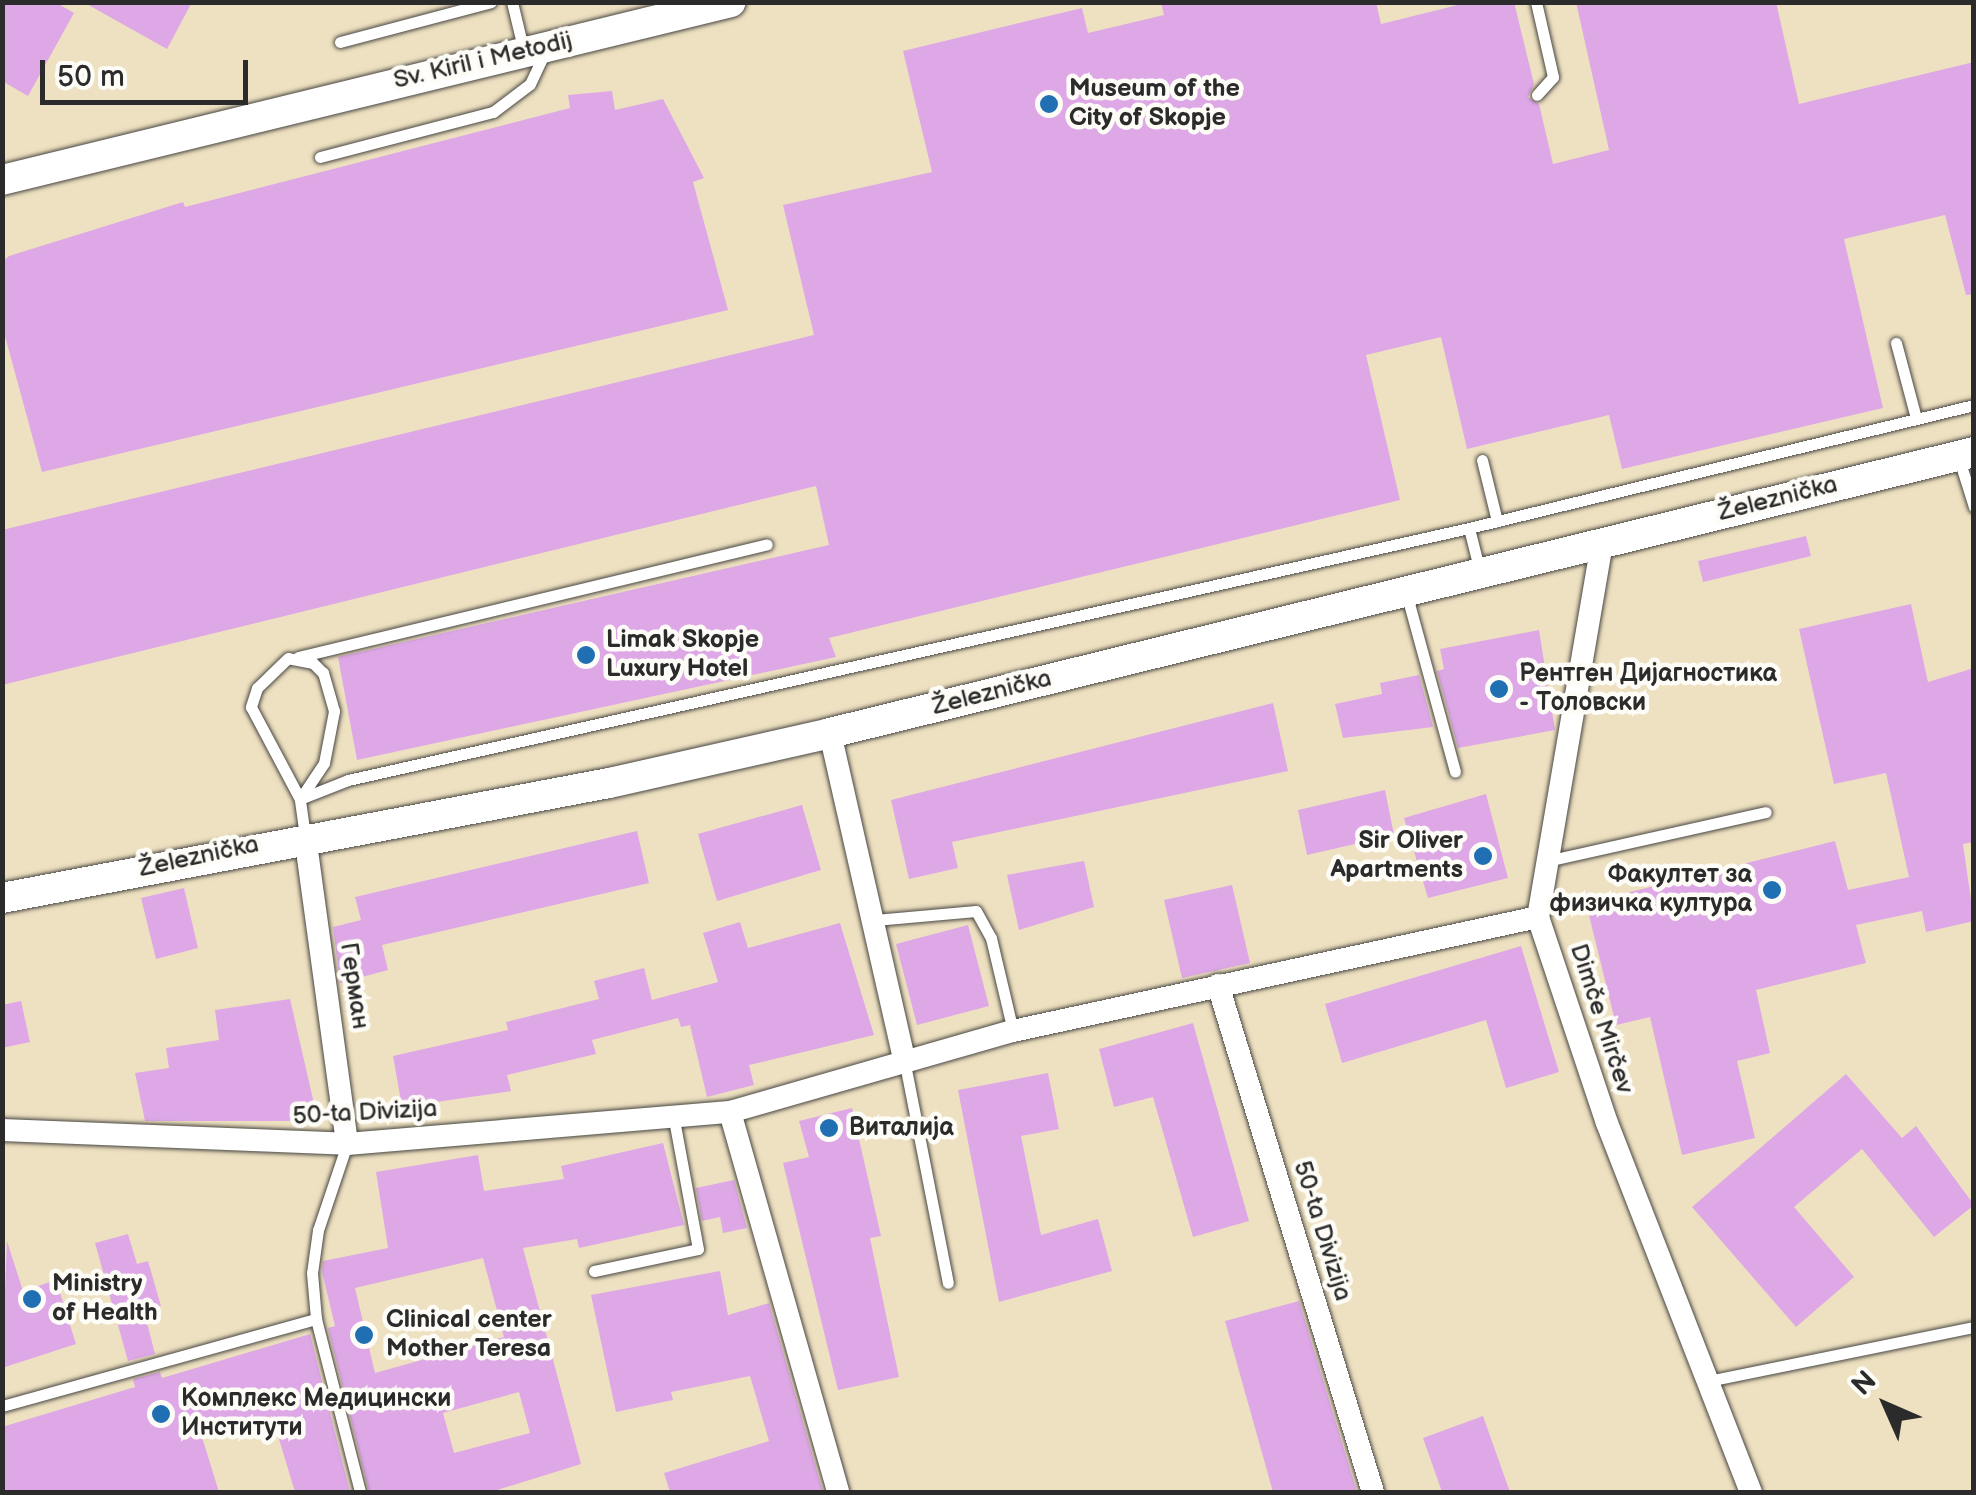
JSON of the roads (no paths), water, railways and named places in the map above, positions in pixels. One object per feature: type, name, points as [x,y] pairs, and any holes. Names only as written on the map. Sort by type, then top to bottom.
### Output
[{"type":"street","name":"Sv. Kiril i Metodij","points":[[2,180],[730,2]]},
{"type":"street","name":"Železnička","points":[[2,898],[305,836],[609,783],[830,733],[1966,453]]},
{"type":"street","name":"Dimče Mirčev","points":[[1602,542],[1543,862],[1538,917],[1606,1123],[1751,1492]]},
{"type":"street","points":[[830,733],[904,1058]]},
{"type":"street","name":"Герман","points":[[305,836],[347,1144]]},
{"type":"street","name":"50-ta Divizija","points":[[2,1130],[347,1144],[730,1112],[904,1058],[1218,985],[1538,917]]},
{"type":"street","name":"50-ta Divizija","points":[[1218,985],[1374,1492]]},
{"type":"street","points":[[730,1112],[838,1492]]},
{"type":"lane","points":[[340,42],[490,2]]},
{"type":"lane","points":[[320,157],[493,112],[530,84],[536,49],[512,2]]},
{"type":"lane","points":[[1536,2],[1553,76],[1536,95]]},
{"type":"lane","points":[[1896,343],[1916,418]]},
{"type":"lane","points":[[300,799],[348,780],[1469,528],[1974,405]]},
{"type":"lane","points":[[1966,453],[1974,507]]},
{"type":"lane","points":[[1482,460],[1497,521]]},
{"type":"lane","points":[[1469,528],[1480,572]]},
{"type":"lane","points":[[305,836],[300,799],[251,707],[273,668],[294,658],[767,544]]},
{"type":"lane","points":[[1406,592],[1455,772]]},
{"type":"lane","points":[[294,658],[323,673],[334,711],[324,763],[300,799]]},
{"type":"lane","points":[[1543,862],[1766,812]]},
{"type":"lane","points":[[875,920],[976,910],[991,938],[1013,1032]]},
{"type":"lane","points":[[904,1058],[948,1283]]},
{"type":"lane","points":[[594,1271],[698,1248],[674,1119]]},
{"type":"lane","points":[[347,1144],[314,1254],[316,1320],[360,1492]]},
{"type":"lane","points":[[2,1406],[316,1320]]},
{"type":"lane","points":[[1707,1381],[1974,1327]]},
{"type":"place","name":"Museum of the City of Skopje","points":[[1049,104]]},
{"type":"place","name":"Limak Skopje Luxury Hotel","points":[[586,655]]},
{"type":"place","name":"Рентген Дијагностика - Толовски","points":[[1499,689]]},
{"type":"place","name":"Sir Oliver Apartments","points":[[1483,856]]},
{"type":"place","name":"Факултет за физичка култура","points":[[1772,890]]},
{"type":"place","name":"Виталија","points":[[829,1128]]},
{"type":"place","name":"Ministry of Health","points":[[32,1299]]},
{"type":"place","name":"Clinical center Mother Teresa","points":[[364,1335]]},
{"type":"place","name":"Комплекс Медицински Институти","points":[[161,1414]]}]
